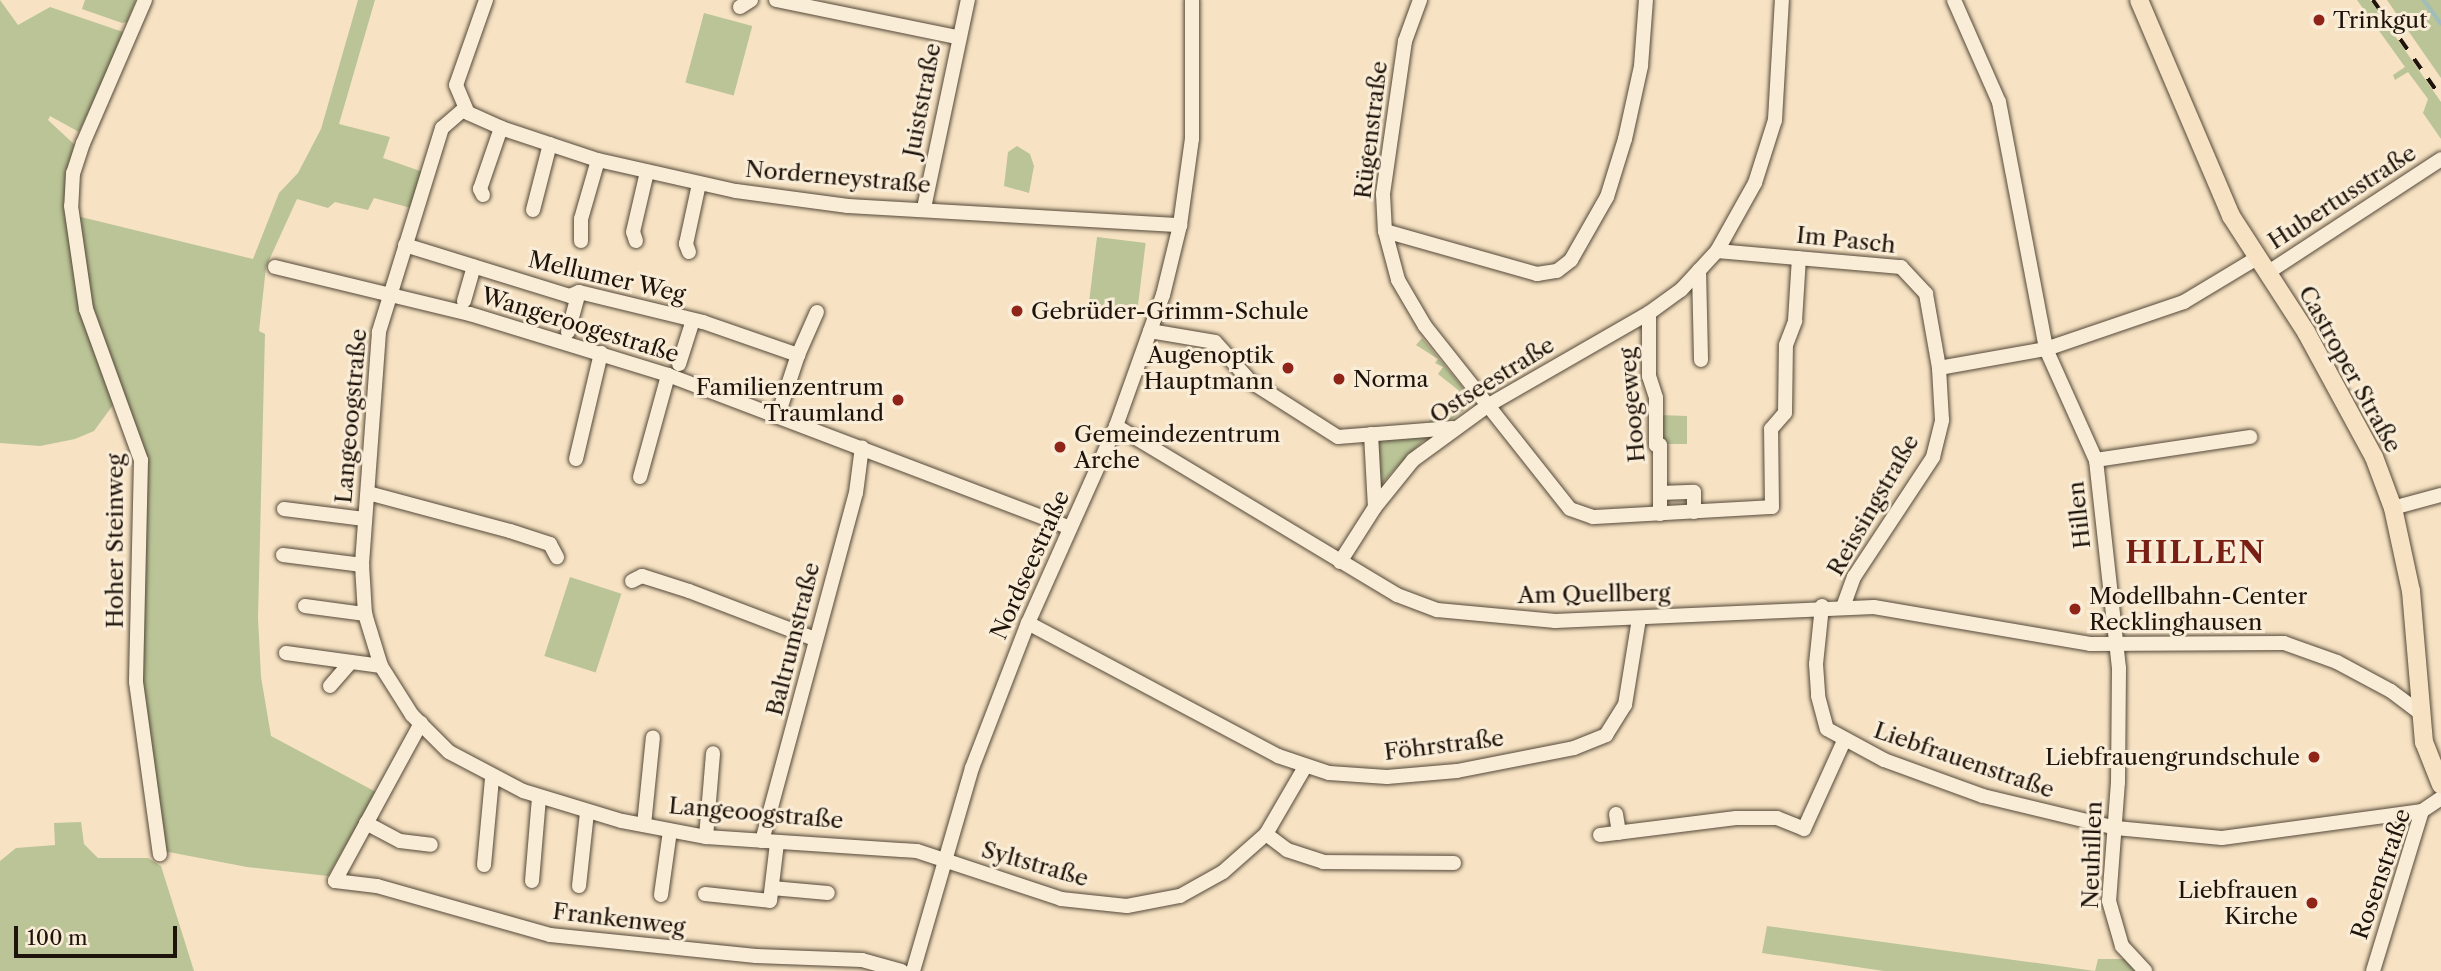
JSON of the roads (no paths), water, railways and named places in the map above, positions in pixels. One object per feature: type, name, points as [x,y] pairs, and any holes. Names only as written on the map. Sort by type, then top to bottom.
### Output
[{"type":"main road","name":"Castroper Straße","points":[[2139,0],[2220,193],[2256,258],[2328,370],[2374,457],[2393,508],[2411,591],[2424,742],[2441,785]]},
{"type":"street","name":"Hoher Steinweg","points":[[145,0],[83,143],[73,173],[71,206],[86,309],[141,460],[136,682],[160,854]]},
{"type":"street","points":[[388,293],[442,128],[464,109],[456,85],[458,73],[486,0]]},
{"type":"street","points":[[776,0],[957,37]]},
{"type":"street","name":"Juiststraße","points":[[924,208],[957,37],[968,0]]},
{"type":"street","name":"Nordseestraße","points":[[913,971],[972,768],[1028,623],[1116,426],[1150,331],[1180,225],[1192,139],[1192,0]]},
{"type":"street","name":"Rügenstraße","points":[[1420,0],[1405,41],[1385,168],[1385,231],[1398,280],[1413,308],[1570,509],[1593,517],[1772,507],[1771,429],[1784,413],[1786,345],[1795,321],[1799,258]]},
{"type":"street","points":[[1385,231],[1537,274],[1557,271],[1571,260],[1607,197],[1625,139],[1642,66],[1646,0]]},
{"type":"street","name":"Ostseestraße","points":[[1340,562],[1375,507],[1413,460],[1487,406],[1649,313],[1717,251],[1755,183],[1775,120],[1782,0]]},
{"type":"street","name":"Hillen","points":[[1954,0],[1999,102],[2046,349],[2096,460],[2118,646]]},
{"type":"street","name":"Norderneystraße","points":[[464,109],[477,121],[598,160],[699,184],[848,206],[924,208],[1180,225]]},
{"type":"street","points":[[483,195],[480,189],[501,128]]},
{"type":"street","points":[[533,210],[550,144]]},
{"type":"street","name":"Hubertusstraße","points":[[2267,273],[2441,159]]},
{"type":"street","points":[[581,241],[581,219],[598,160]]},
{"type":"street","points":[[636,241],[633,232],[647,172]]},
{"type":"street","points":[[690,252],[686,244],[699,184]]},
{"type":"street","name":"Mellumer Weg","points":[[405,245],[570,296],[579,292],[694,320],[799,355]]},
{"type":"street","name":"Im Pasch","points":[[1717,251],[1890,263],[1909,271],[1926,294],[1939,368]]},
{"type":"street","points":[[1939,368],[2046,349],[2184,302],[2256,258]]},
{"type":"street","name":"Wangeroogestraße","points":[[275,267],[388,293],[601,353],[778,415],[1070,528]]},
{"type":"street","points":[[464,301],[474,267]]},
{"type":"street","points":[[1699,270],[1701,360]]},
{"type":"street","points":[[568,332],[579,292]]},
{"type":"street","name":"Langeoogstraße","points":[[388,293],[373,374],[362,565],[365,614],[381,666],[421,723],[449,752],[492,779],[539,797],[587,812],[670,831],[769,842],[883,846],[945,859]]},
{"type":"street","points":[[778,415],[817,312]]},
{"type":"street","name":"Hoogeweg","points":[[1649,313],[1649,376],[1656,398],[1656,444],[1660,444],[1660,514]]},
{"type":"street","points":[[678,364],[694,320]]},
{"type":"street","points":[[1150,331],[1215,342],[1250,381],[1338,437],[1454,428]]},
{"type":"street","points":[[576,458],[601,353]]},
{"type":"street","name":"Reissingstraße","points":[[1843,607],[1854,576],[1933,457],[1942,420],[1939,368]]},
{"type":"street","points":[[640,477],[668,375]]},
{"type":"street","name":"Am Quellberg","points":[[1116,426],[1397,595],[1437,610],[1555,621],[1639,619],[1822,606],[1899,608],[2064,640],[2118,646]]},
{"type":"street","points":[[1371,434],[1375,507]]},
{"type":"street","points":[[2096,460],[2250,437]]},
{"type":"street","name":"Baltrumstraße","points":[[772,888],[769,842],[815,639],[856,493],[862,447]]},
{"type":"street","name":"Hoogeweg","points":[[1660,493],[1694,492],[1694,512]]},
{"type":"street","points":[[368,493],[550,544],[557,557]]},
{"type":"street","points":[[2393,508],[2441,495]]},
{"type":"street","points":[[284,509],[364,519]]},
{"type":"street","points":[[283,555],[362,565]]},
{"type":"street","points":[[632,581],[642,576],[815,639]]},
{"type":"street","points":[[305,606],[365,614]]},
{"type":"street","name":"Liebfrauenstraße","points":[[1822,606],[1818,696],[1827,729],[1844,741],[1983,796],[2116,828],[2222,838],[2422,811]]},
{"type":"street","name":"Föhrstraße","points":[[1028,623],[1305,767],[1357,776],[1417,776],[1590,744],[1614,727],[1625,705],[1639,619]]},
{"type":"street","points":[[2118,646],[2297,645],[2391,691],[2420,713]]},
{"type":"street","name":"Neuhillen","points":[[2118,646],[2116,828],[2111,919],[2122,946],[2146,971]]},
{"type":"street","points":[[286,653],[381,666]]},
{"type":"street","points":[[330,686],[350,663]]},
{"type":"street","points":[[421,723],[366,823],[400,841],[431,845]]},
{"type":"street","points":[[644,825],[653,737]]},
{"type":"street","points":[[1600,835],[1737,818],[1777,818],[1804,829],[1844,741]]},
{"type":"street","points":[[706,837],[713,753]]},
{"type":"street","name":"Syltstraße","points":[[945,859],[1061,899],[1127,906],[1180,896],[1201,886],[1266,834],[1305,767]]},
{"type":"street","points":[[484,865],[492,779]]},
{"type":"street","points":[[531,881],[539,797]]},
{"type":"street","name":"Rosenstraße","points":[[2373,971],[2422,811],[2441,798]]},
{"type":"street","points":[[579,887],[587,812]]},
{"type":"street","points":[[1616,814],[1619,833]]},
{"type":"street","name":"Frankenweg","points":[[366,823],[335,881],[377,886],[551,935],[742,955],[862,960],[902,971]]},
{"type":"street","points":[[662,895],[670,831]]},
{"type":"street","points":[[1266,834],[1287,850],[1323,862],[1454,863]]},
{"type":"street","points":[[705,894],[770,901],[772,888],[828,893]]},
{"type":"waterway","points":[[2424,0],[2441,23]]},
{"type":"railway","points":[[2373,0],[2441,97]]},
{"type":"place","name":"Trinkgut","points":[[2319,20]]},
{"type":"place","name":"Gebrüder-Grimm-Schule","points":[[1017,311]]},
{"type":"place","name":"Augenoptik Hauptmann","points":[[1288,368]]},
{"type":"place","name":"Norma","points":[[1339,379]]},
{"type":"place","name":"Familienzentrum Traumland","points":[[898,400]]},
{"type":"place","name":"Gemeindezentrum Arche","points":[[1060,447]]},
{"type":"place","name":"Modellbahn-Center Recklinghausen","points":[[2075,609]]},
{"type":"place","name":"Liebfrauengrundschule","points":[[2314,757]]},
{"type":"place","name":"Liebfrauen Kirche","points":[[2312,903]]},
{"type":"district","name":"HILLEN","points":[[2196,553]]}]
